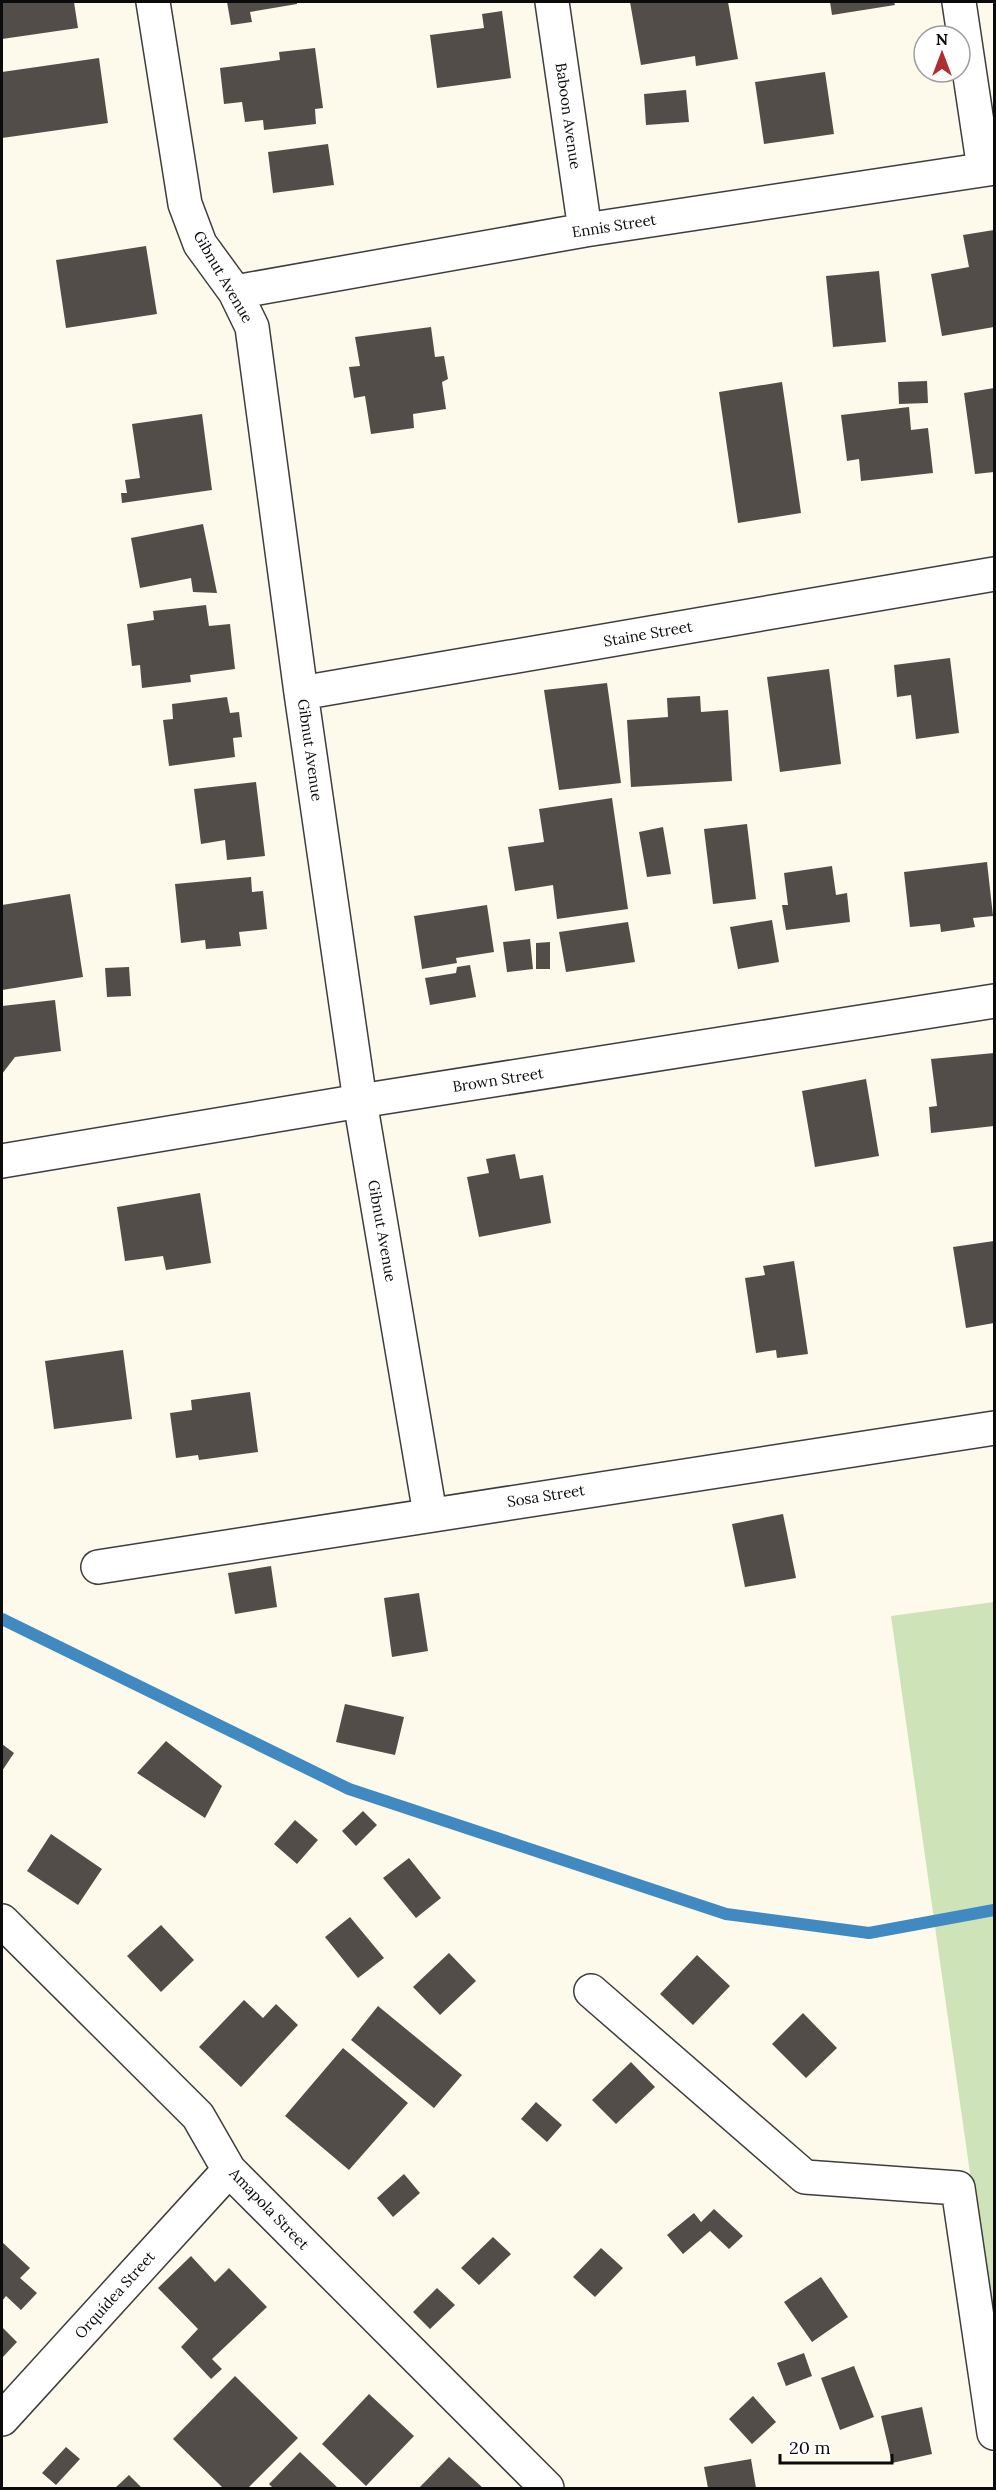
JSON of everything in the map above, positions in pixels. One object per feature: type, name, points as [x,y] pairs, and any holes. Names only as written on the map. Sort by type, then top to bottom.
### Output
[{"type":"street","name":"Gibnut Avenue","points":[[153,2],[185,204],[200,244],[235,292],[252,327],[301,693],[360,1101],[430,1514]]},
{"type":"street","name":"Baboon Avenue","points":[[552,2],[585,231]]},
{"type":"street","points":[[959,2],[989,168]]},
{"type":"street","name":"Ennis Street","points":[[235,292],[585,231],[989,168]]},
{"type":"street","name":"Staine Street","points":[[301,693],[994,574]]},
{"type":"street","name":"Brown Street","points":[[2,1161],[360,1101],[994,1001]]},
{"type":"street","name":"Sosa Street","points":[[98,1567],[994,1428]]},
{"type":"street","name":"Amapola Street","points":[[2,1921],[198,2116],[229,2170],[547,2488]]},
{"type":"street","points":[[591,1991],[805,2177],[958,2188],[994,2433]]},
{"type":"street","name":"Orquídea Street","points":[[2,2419],[229,2170]]},
{"type":"green space","points":[[994,1602],[994,2343],[891,1616]]},
{"type":"building","points":[[2,2],[74,2],[78,28],[2,39]]},
{"type":"building","points":[[227,2],[297,2],[297,4],[250,12],[252,22],[231,25]]},
{"type":"building","points":[[630,2],[728,2],[738,59],[696,66],[695,56],[641,65]]},
{"type":"building","points":[[830,2],[894,2],[895,5],[832,15]]},
{"type":"building","points":[[502,11],[511,78],[437,88],[430,35],[484,28],[482,14]]},
{"type":"building","points":[[315,48],[323,108],[315,109],[316,124],[264,130],[263,120],[245,122],[242,102],[224,104],[220,68],[280,60],[279,52]]},
{"type":"building","points":[[99,58],[108,123],[2,138],[2,72]]},
{"type":"building","points":[[825,72],[834,134],[764,144],[755,82]]},
{"type":"building","points":[[686,90],[689,122],[646,125],[644,94]]},
{"type":"building","points":[[328,144],[334,185],[273,193],[268,152]]},
{"type":"building","points":[[994,230],[994,327],[942,336],[931,274],[969,267],[963,235]]},
{"type":"building","points":[[146,246],[157,314],[66,328],[56,260]]},
{"type":"building","points":[[879,271],[886,342],[833,347],[826,276]]},
{"type":"building","points":[[431,327],[435,357],[444,356],[448,379],[442,382],[446,409],[413,414],[414,428],[371,434],[365,396],[354,398],[349,367],[360,366],[355,337]]},
{"type":"building","points":[[927,381],[928,403],[899,404],[898,382]]},
{"type":"building","points":[[782,382],[801,513],[738,523],[719,392]]},
{"type":"building","points":[[994,388],[994,472],[975,474],[964,393]]},
{"type":"building","points":[[909,407],[911,430],[928,428],[933,473],[861,481],[859,459],[847,461],[841,415]]},
{"type":"building","points":[[202,414],[212,490],[122,503],[121,493],[127,493],[125,480],[140,478],[132,424]]},
{"type":"building","points":[[203,524],[217,593],[193,592],[191,578],[140,588],[131,538]]},
{"type":"building","points":[[206,605],[209,626],[230,624],[235,669],[190,675],[191,682],[142,688],[140,665],[132,666],[127,624],[154,620],[153,611]]},
{"type":"building","points":[[950,658],[959,733],[916,739],[911,695],[897,697],[894,665]]},
{"type":"building","points":[[829,669],[841,764],[780,772],[767,677]]},
{"type":"building","points":[[607,683],[621,783],[559,790],[544,690]]},
{"type":"building","points":[[700,696],[701,712],[728,710],[732,781],[631,787],[627,720],[668,717],[667,698]]},
{"type":"building","points":[[227,697],[230,713],[239,712],[242,737],[233,738],[235,757],[169,766],[163,720],[173,719],[172,704]]},
{"type":"building","points":[[256,782],[265,856],[227,860],[225,840],[201,844],[194,789]]},
{"type":"building","points":[[612,798],[628,909],[557,919],[553,885],[515,891],[508,847],[544,842],[539,809]]},
{"type":"building","points":[[747,824],[756,899],[713,904],[704,829]]},
{"type":"building","points":[[663,827],[671,874],[647,877],[639,832]]},
{"type":"building","points":[[987,862],[993,916],[973,918],[975,927],[941,932],[940,924],[910,927],[904,872]]},
{"type":"building","points":[[832,866],[836,895],[847,893],[850,922],[786,930],[782,905],[788,905],[784,873]]},
{"type":"building","points":[[251,877],[252,892],[263,891],[267,929],[239,932],[241,946],[206,949],[205,940],[181,943],[175,884]]},
{"type":"building","points":[[70,894],[83,977],[2,990],[2,905]]},
{"type":"building","points":[[487,905],[494,952],[456,958],[457,963],[422,969],[414,916]]},
{"type":"building","points":[[772,920],[779,962],[738,969],[730,927]]},
{"type":"building","points":[[628,922],[635,962],[566,972],[559,932]]},
{"type":"building","points":[[530,939],[533,969],[507,972],[503,942]]},
{"type":"building","points":[[550,942],[550,969],[536,969],[536,943]]},
{"type":"building","points":[[470,965],[476,997],[430,1005],[425,978],[456,973],[457,967]]},
{"type":"building","points":[[129,967],[131,996],[107,997],[105,968]]},
{"type":"building","points":[[55,1000],[61,1051],[15,1057],[2,1074],[2,1006]]},
{"type":"building","points":[[994,1053],[994,1126],[931,1133],[929,1107],[937,1106],[931,1059]]},
{"type":"building","points":[[866,1079],[879,1156],[815,1167],[802,1091]]},
{"type":"building","points":[[515,1154],[520,1179],[543,1175],[551,1223],[479,1237],[467,1177],[489,1173],[486,1159]]},
{"type":"building","points":[[200,1193],[211,1263],[166,1270],[163,1256],[125,1261],[117,1207]]},
{"type":"building","points":[[994,1241],[994,1323],[966,1328],[953,1247]]},
{"type":"building","points":[[794,1261],[808,1354],[777,1358],[776,1350],[756,1353],[745,1278],[765,1275],[763,1266]]},
{"type":"building","points":[[123,1350],[132,1419],[54,1429],[45,1361]]},
{"type":"building","points":[[250,1392],[258,1452],[199,1460],[198,1455],[176,1458],[170,1413],[192,1410],[191,1400]]},
{"type":"building","points":[[783,1514],[796,1578],[745,1587],[732,1524]]},
{"type":"building","points":[[271,1566],[277,1607],[235,1614],[228,1573]]},
{"type":"building","points":[[419,1593],[428,1651],[392,1657],[384,1598]]},
{"type":"building","points":[[345,1704],[404,1717],[395,1755],[336,1742]]},
{"type":"building","points":[[166,1741],[222,1786],[205,1818],[137,1773]]},
{"type":"building","points":[[2,1744],[14,1753],[2,1771]]},
{"type":"building","points":[[363,1811],[377,1825],[356,1846],[342,1831]]},
{"type":"building","points":[[295,1820],[318,1840],[297,1864],[274,1844]]},
{"type":"building","points":[[51,1834],[102,1869],[78,1905],[27,1871]]},
{"type":"building","points":[[409,1858],[441,1898],[416,1918],[383,1878]]},
{"type":"building","points":[[350,1917],[384,1958],[358,1978],[325,1937]]},
{"type":"building","points":[[161,1925],[194,1960],[161,1992],[127,1956]]},
{"type":"building","points":[[449,1953],[476,1981],[440,2015],[413,1987]]},
{"type":"building","points":[[697,1955],[730,1986],[693,2025],[660,1994]]},
{"type":"building","points":[[244,2000],[263,2018],[276,2004],[298,2025],[241,2087],[199,2047]]},
{"type":"building","points":[[378,2006],[462,2075],[434,2108],[351,2040]]},
{"type":"building","points":[[803,2013],[837,2048],[806,2078],[772,2044]]},
{"type":"building","points":[[343,2048],[408,2103],[349,2170],[285,2116]]},
{"type":"building","points":[[631,2062],[655,2087],[616,2124],[592,2100]]},
{"type":"building","points":[[536,2102],[562,2125],[547,2142],[521,2119]]},
{"type":"building","points":[[404,2174],[420,2193],[393,2217],[377,2198]]},
{"type":"building","points":[[714,2209],[743,2236],[729,2249],[710,2231],[683,2254],[667,2235],[694,2213],[701,2222]]},
{"type":"building","points":[[493,2237],[511,2254],[479,2285],[461,2268]]},
{"type":"building","points":[[2,2242],[30,2268],[20,2278],[37,2293],[21,2310],[6,2296],[2,2301]]},
{"type":"building","points":[[601,2248],[623,2268],[595,2297],[573,2277]]},
{"type":"building","points":[[191,2256],[215,2282],[229,2268],[267,2307],[212,2359],[222,2369],[211,2379],[181,2347],[198,2329],[158,2288]]},
{"type":"building","points":[[821,2277],[848,2317],[812,2342],[784,2302]]},
{"type":"building","points":[[437,2288],[455,2305],[430,2329],[413,2312]]},
{"type":"building","points":[[2,2327],[17,2342],[2,2358]]},
{"type":"building","points":[[804,2353],[812,2376],[786,2386],[777,2363]]},
{"type":"building","points":[[854,2366],[874,2417],[840,2430],[821,2378]]},
{"type":"building","points":[[235,2376],[298,2438],[248,2488],[223,2488],[173,2439]]},
{"type":"building","points":[[369,2394],[414,2436],[366,2486],[322,2444]]},
{"type":"building","points":[[753,2396],[776,2422],[752,2444],[729,2419]]},
{"type":"building","points":[[922,2407],[932,2454],[892,2463],[881,2416]]},
{"type":"building","points":[[66,2447],[80,2459],[56,2485],[42,2473]]},
{"type":"building","points":[[300,2452],[338,2488],[273,2488],[269,2484]]},
{"type":"building","points":[[449,2457],[483,2488],[419,2488]]},
{"type":"building","points":[[751,2459],[756,2488],[708,2488],[704,2467]]},
{"type":"building","points":[[129,2475],[142,2488],[115,2488]]},
{"type":"waterway","points":[[2,1619],[349,1789],[726,1914],[869,1933],[994,1910]]}]
